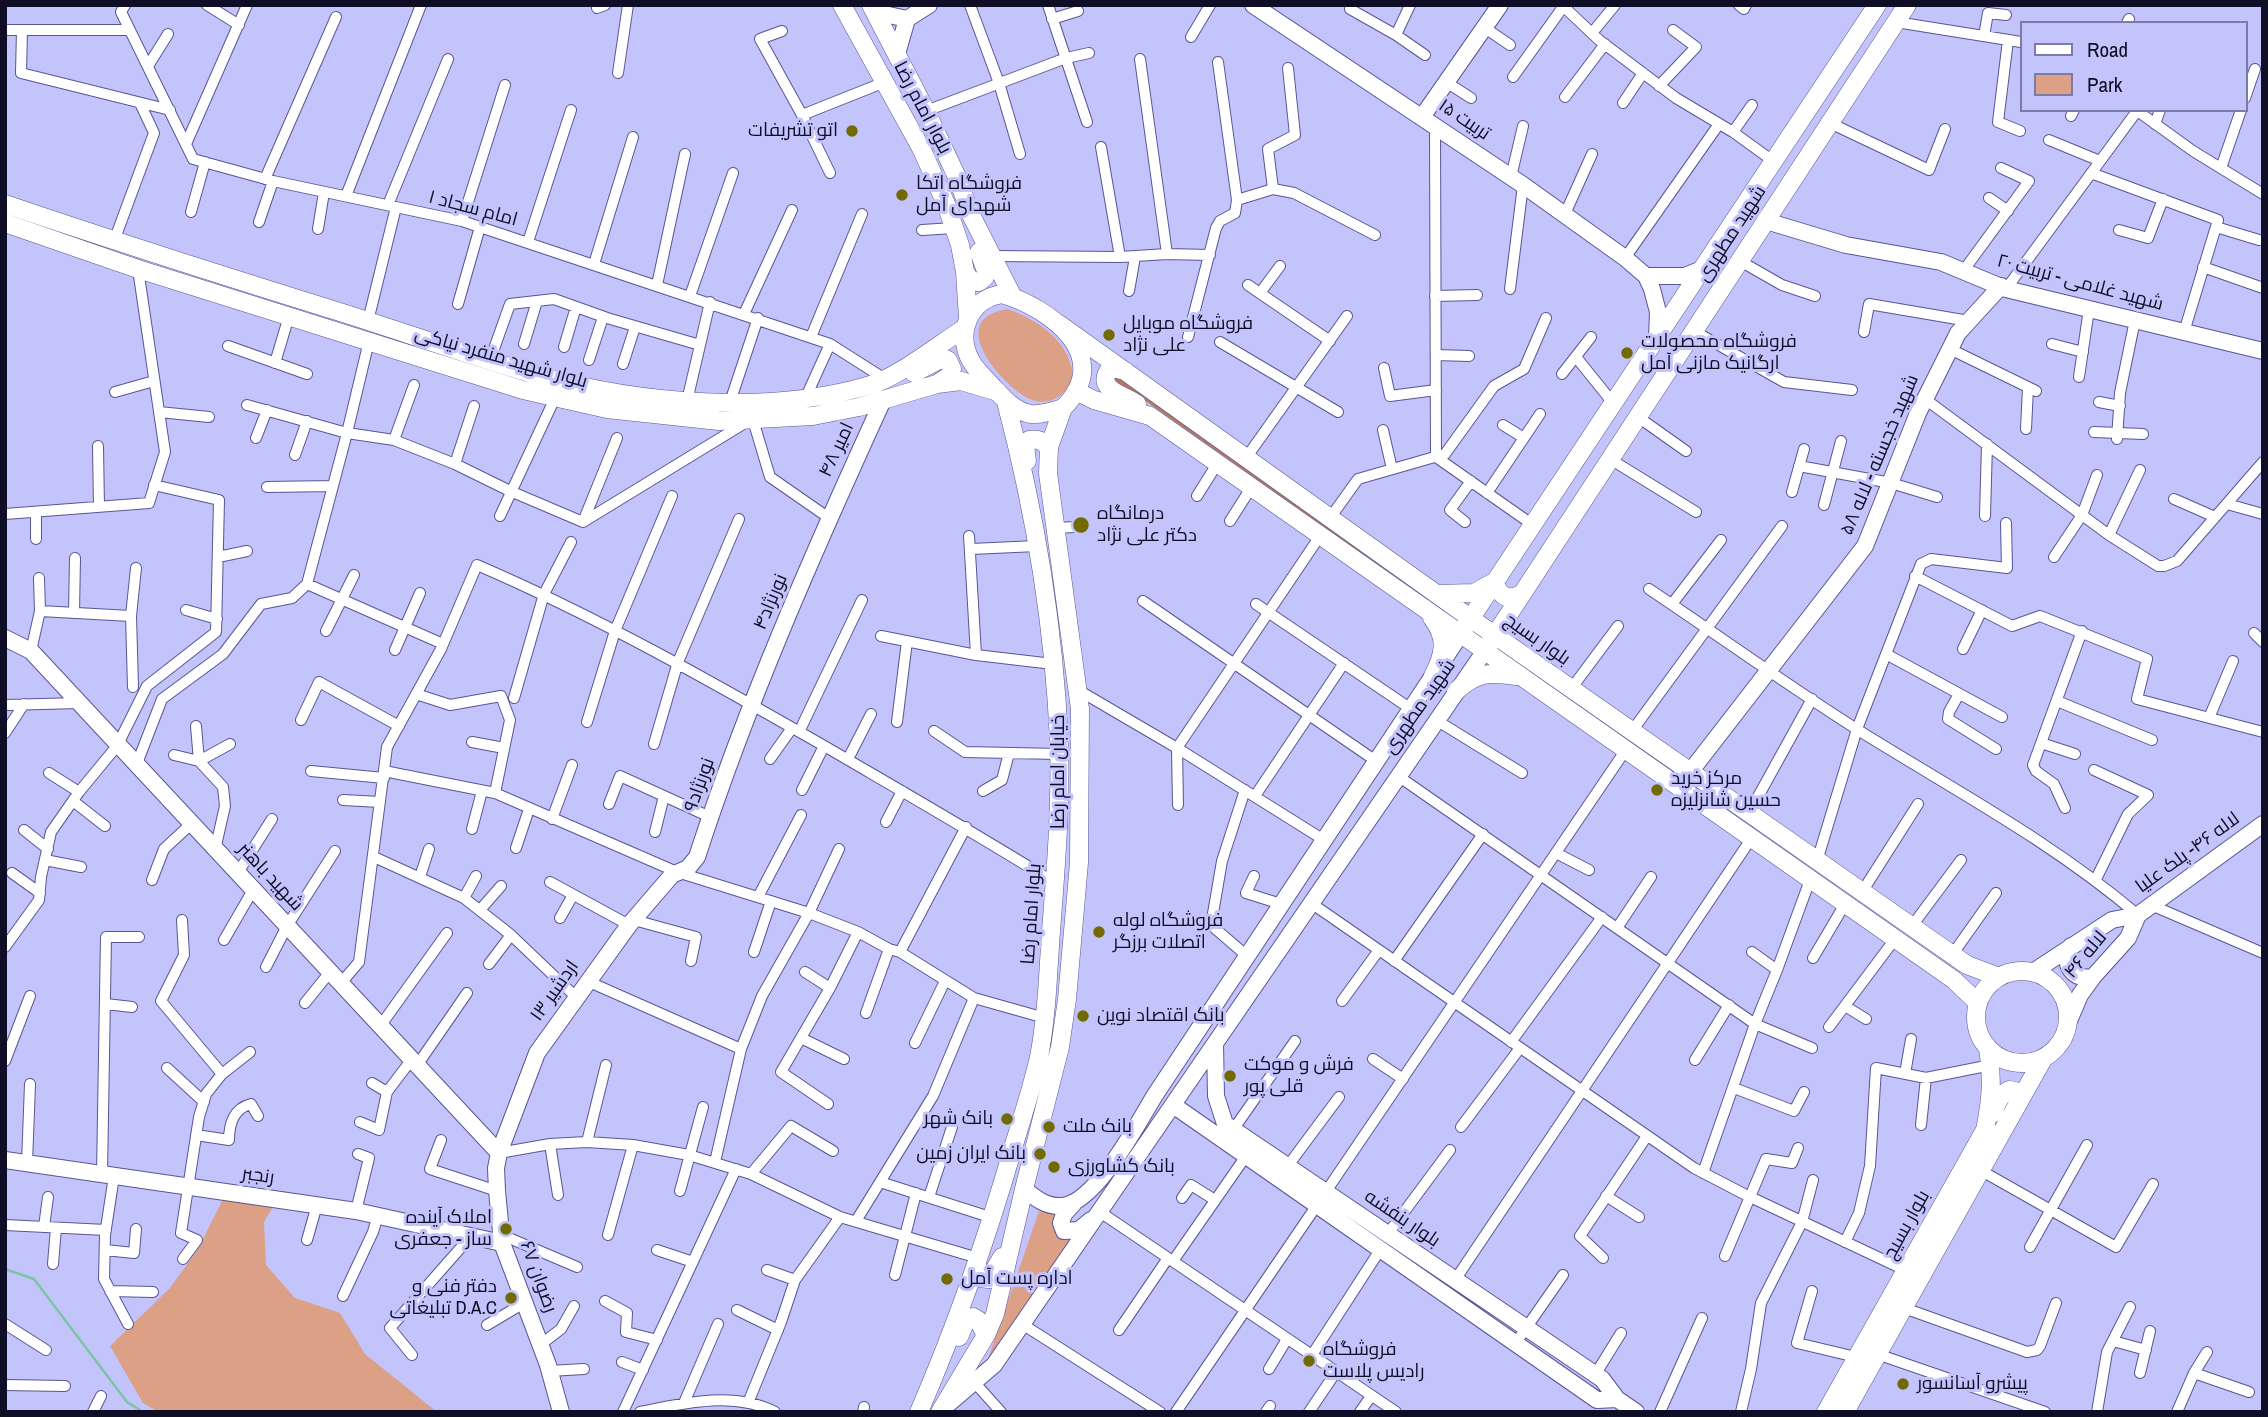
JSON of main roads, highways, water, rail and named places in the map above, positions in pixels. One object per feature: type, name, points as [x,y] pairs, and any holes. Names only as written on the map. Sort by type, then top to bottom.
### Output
[{"type":"main road","name":"بلوار امام رضا","points":[[842,5],[922,150],[954,228],[965,272],[966,323]]},
{"type":"main road","name":"شهید مطهری","points":[[1460,635],[1877,5]]},
{"type":"main road","name":"شهید مطهری","points":[[1484,652],[1907,5]]},
{"type":"main road","name":"بلوار امام رضا","points":[[873,8],[926,111],[990,256],[1013,298]]},
{"type":"main road","name":"بلوار شهید منفرد نیاکی","points":[[5,204],[110,250],[138,269],[555,398],[607,409],[719,421],[751,420],[813,415],[859,407],[937,384],[961,381],[1002,397]]},
{"type":"main road","points":[[965,272],[971,281],[979,282],[985,277],[986,271],[971,215]]},
{"type":"main road","name":"بلوار شهید منفرد نیاکی","points":[[5,223],[368,321],[540,376],[584,387],[687,401],[806,399],[852,390],[885,379],[966,323]]},
{"type":"main road","points":[[989,296],[1013,298],[1033,306],[1059,324],[1082,356],[1081,383],[1063,408],[1042,414],[1029,414],[1002,397],[972,362],[964,340],[966,323],[977,305],[989,296]]},
{"type":"main road","name":"بلوار بسیج","points":[[1059,324],[1436,594],[1952,955],[1967,965],[2000,976]]},
{"type":"main road","points":[[885,379],[909,376],[943,358],[951,363],[952,369],[949,376],[937,384]]},
{"type":"main road","points":[[1125,371],[1115,367],[1108,369],[1105,378],[1108,388],[1134,401],[1150,416],[1320,537],[1954,980],[1978,1003]]},
{"type":"main road","points":[[1076,391],[1094,400],[1150,416]]},
{"type":"main road","name":"بلوار امام رضا","points":[[919,1412],[935,1377],[993,1218],[1038,1058],[1045,1018],[1055,883],[1059,754],[1053,664],[1037,546],[1017,443],[1002,397]]},
{"type":"main road","name":"خیابان امام رضا","points":[[940,1411],[986,1335],[995,1314],[1060,1047],[1067,999],[1079,863],[1081,767],[1078,690],[1065,528],[1048,473],[1049,447],[1063,408]]},
{"type":"main road","points":[[1037,546],[1037,505],[1025,445],[1035,438],[1049,447]]},
{"type":"main road","points":[[1427,612],[1433,612],[1440,607],[1441,603],[1436,594],[1474,593],[1494,582],[1499,593],[1505,597],[1513,598],[1522,594]]},
{"type":"main road","points":[[1518,676],[1516,671],[1520,663],[1530,660],[1520,650],[1512,630],[1513,617],[1522,594]]},
{"type":"main road","points":[[1427,612],[1441,629],[1443,636],[1441,661],[1433,676]]},
{"type":"main road","points":[[1456,691],[1468,680],[1481,674],[1518,676]]},
{"type":"main road","points":[[1954,980],[1965,975],[1967,965]]},
{"type":"main road","points":[[2021,971],[2033,972],[2045,977],[2064,997],[2068,1010],[2064,1038],[2055,1050],[2043,1059],[2014,1063],[1989,1057],[1977,1027],[1978,1003],[1983,992],[2000,976],[2021,971]]},
{"type":"main road","name":"بلوار بسیج","points":[[1826,1412],[1985,1130],[1991,1101],[1989,1057]]},
{"type":"main road","name":"بلوار بسیج","points":[[1845,1412],[2043,1059]]},
{"type":"main road","points":[[1985,1130],[2000,1096],[2009,1090],[2015,1091],[2020,1098]]},
{"type":"main road","points":[[977,1261],[978,1278],[989,1279],[1015,1230]]},
{"type":"main road","points":[[935,1377],[946,1363],[969,1318],[978,1320],[986,1335]]},
{"type":"waterway","points":[[5,1269],[34,1279],[127,1402],[143,1412]]},
{"type":"place","name":"اتو تشریفات","points":[[852,131]]},
{"type":"place","name":"فروشگاه اتکا شهدای آمل","points":[[902,195]]},
{"type":"place","name":"فروشگاه موبایل علی نژاد","points":[[1109,335]]},
{"type":"place","name":"فروشگاه محصولات ارگانیک مازنی آمل","points":[[1627,353]]},
{"type":"place","name":"درمانگاه دکتر علی نژاد","points":[[1081,525]]},
{"type":"place","name":"مرکز خرید حسین شانزلیزه","points":[[1657,790]]},
{"type":"place","name":"فروشگاه لوله اتصلات برزگر","points":[[1099,932]]},
{"type":"place","name":"بانک اقتصاد نوین","points":[[1083,1016]]},
{"type":"place","name":"فرش و موکت قلی پور","points":[[1230,1076]]},
{"type":"place","name":"بانک شهر","points":[[1007,1119]]},
{"type":"place","name":"بانک ملت","points":[[1049,1127]]},
{"type":"place","name":"بانک ایران زمین","points":[[1040,1154]]},
{"type":"place","name":"بانک کشاورزی","points":[[1054,1167]]},
{"type":"place","name":"املاک آینده ساز - جعفری","points":[[506,1229]]},
{"type":"place","name":"اداره پست آمل","points":[[947,1279]]},
{"type":"place","name":"دفتر فنی و تبلیغاتی D.A.C","points":[[511,1298]]},
{"type":"place","name":"فروشگاه رادیس پلاست","points":[[1309,1361]]},
{"type":"place","name":"پیشرو آسانسور","points":[[1903,1384]]}]
